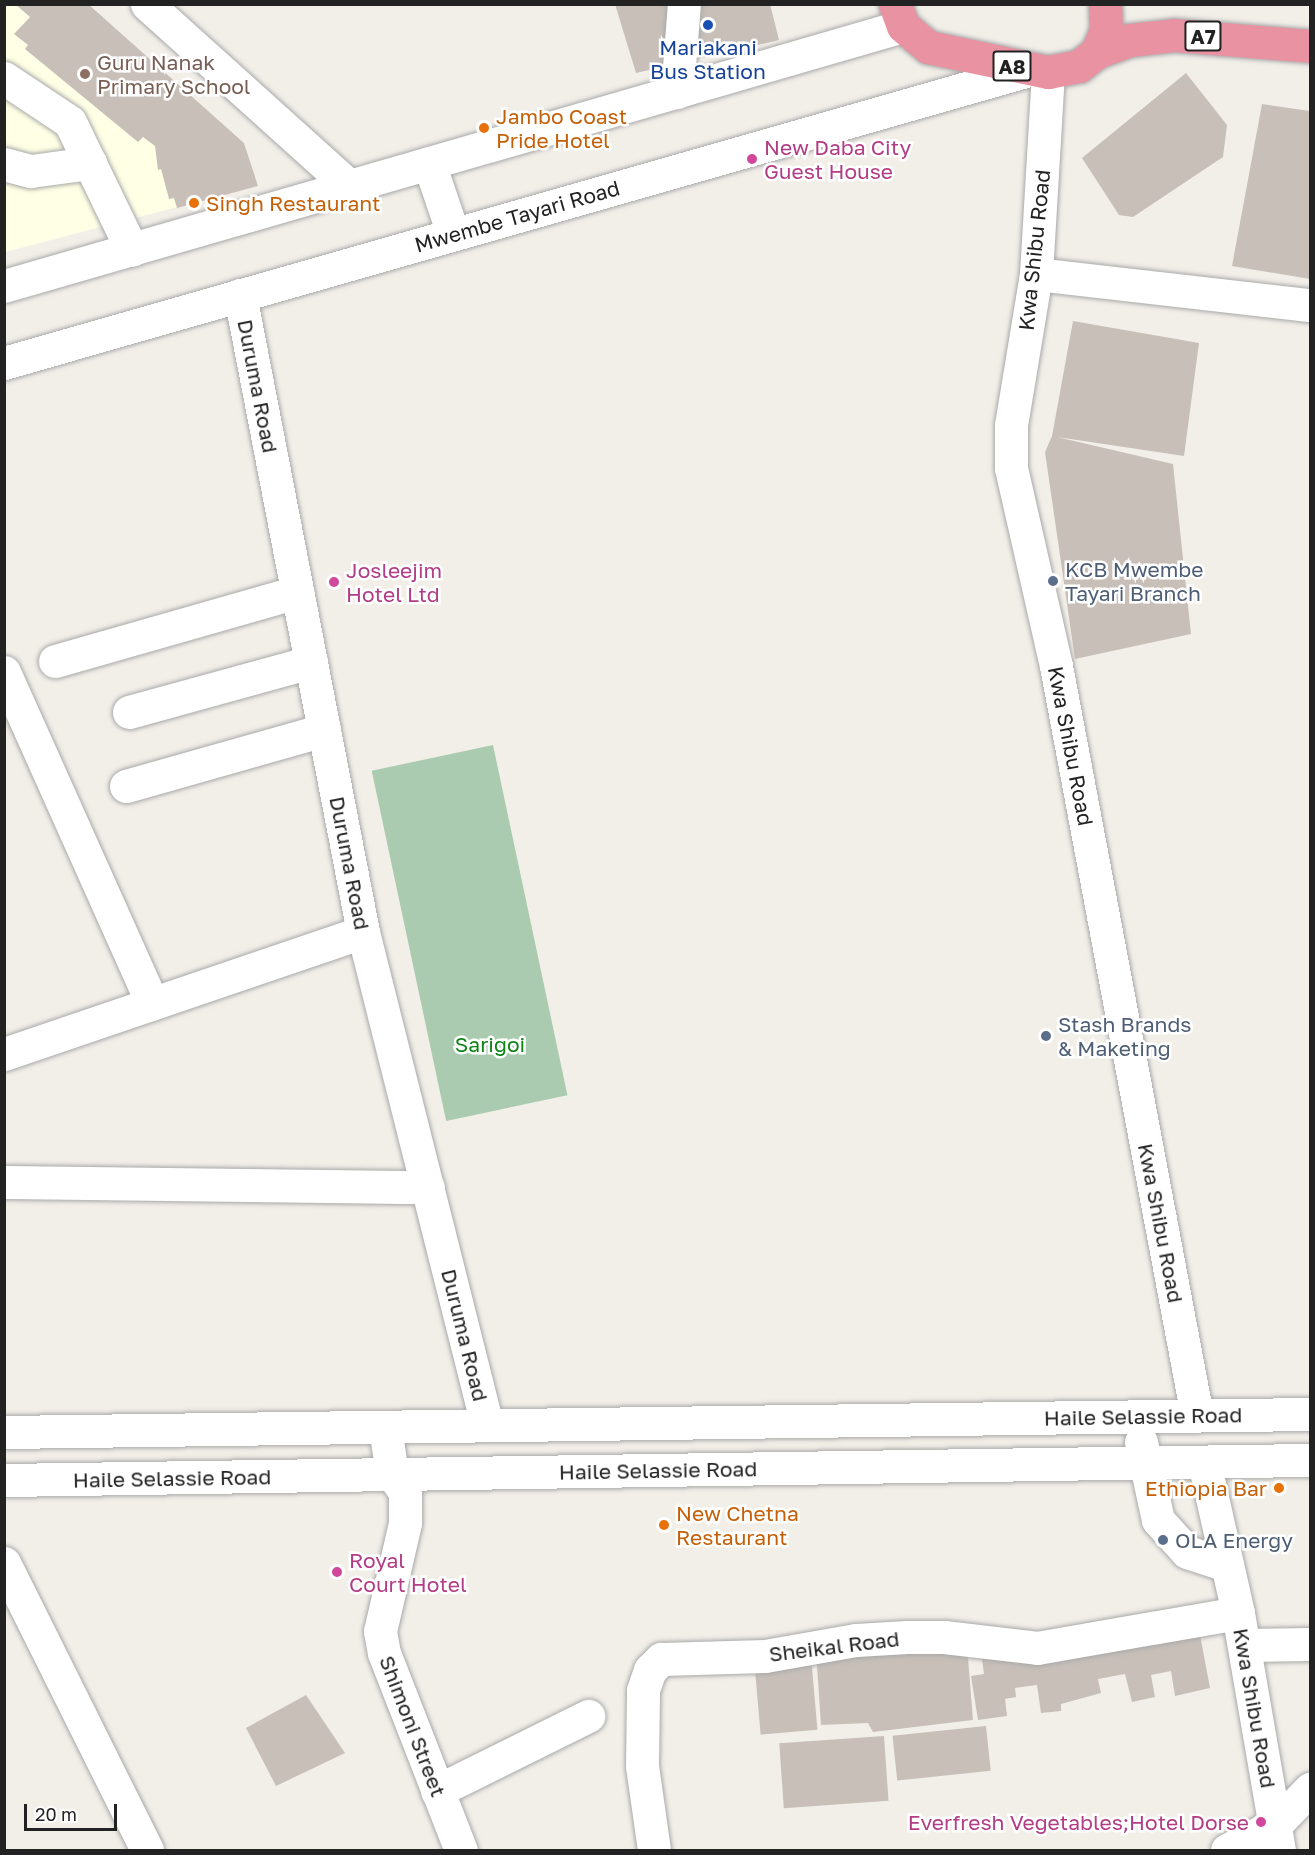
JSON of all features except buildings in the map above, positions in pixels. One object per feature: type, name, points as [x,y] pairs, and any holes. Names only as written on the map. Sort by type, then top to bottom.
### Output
[{"type":"highway","points":[[1097,52],[1106,30],[1105,4]]},
{"type":"highway","name":"A8","points":[[896,11],[928,46],[1039,71],[1078,66],[1097,52]]},
{"type":"highway","name":"A7","points":[[1097,52],[1130,40],[1174,35],[1311,46]]},
{"type":"street","points":[[147,4],[350,187]]},
{"type":"street","points":[[677,92],[690,9]]},
{"type":"street","points":[[4,286],[677,92],[896,11]]},
{"type":"street","name":"Mwembe Tayari Road","points":[[6,354],[240,295],[1039,71]]},
{"type":"street","name":"Kwa Shibu Road","points":[[1039,71],[1036,274],[1011,425],[1011,468],[1056,666],[1197,1416]]},
{"type":"street","points":[[4,78],[70,122],[132,250]]},
{"type":"street","points":[[429,163],[453,234]]},
{"type":"street","points":[[4,164],[31,171],[90,164]]},
{"type":"street","points":[[1036,274],[1311,305]]},
{"type":"street","name":"Duruma Road","points":[[240,295],[363,932],[487,1425]]},
{"type":"street","points":[[56,661],[297,592]]},
{"type":"street","points":[[129,712],[311,662]]},
{"type":"street","points":[[4,672],[152,1003]]},
{"type":"street","points":[[126,786],[324,730]]},
{"type":"street","points":[[4,1054],[363,932]]},
{"type":"street","points":[[4,1182],[428,1187]]},
{"type":"street","points":[[1302,1414],[1306,1460]]},
{"type":"street","name":"Haile Selassie Road","points":[[4,1432],[1302,1414]]},
{"type":"street","points":[[1137,1416],[1143,1462],[1158,1520],[1187,1552],[1227,1565]]},
{"type":"street","name":"Shimoni Street","points":[[385,1427],[392,1474],[405,1492],[405,1523],[380,1631],[386,1660],[461,1851]]},
{"type":"street","name":"Haile Selassie Road","points":[[4,1480],[1306,1460]]},
{"type":"street","name":"Kwa Shibu Road","points":[[1204,1462],[1238,1612],[1277,1837]]},
{"type":"street","points":[[348,1475],[379,1488],[405,1523]]},
{"type":"street","points":[[4,1563],[147,1851]]},
{"type":"street","name":"Sheikal Road","points":[[654,1851],[642,1766],[643,1690],[650,1670],[661,1659],[765,1656],[856,1640],[907,1637],[944,1636],[1037,1648],[1238,1612]]},
{"type":"street","points":[[1244,1645],[1311,1644]]},
{"type":"street","points":[[437,1791],[588,1716]]},
{"type":"street","points":[[1227,1851],[1277,1837],[1311,1789]]},
{"type":"shaded area","name":"Guru Nanak Primary School","points":[[5,5],[88,5],[244,143],[258,186],[5,252]]},
{"type":"green space","name":"Sarigoi","points":[[493,745],[567,1095],[446,1121],[372,771]]},
{"type":"place","name":"Mariakani Bus Station","points":[[708,25]]},
{"type":"place","name":"Guru Nanak Primary School","points":[[85,74]]},
{"type":"place","name":"Jambo Coast Pride Hotel","points":[[484,128]]},
{"type":"place","name":"New Daba City Guest House","points":[[752,159]]},
{"type":"place","name":"Singh Restaurant","points":[[194,203]]},
{"type":"place","name":"KCB Mwembe Tayari Branch","points":[[1053,581]]},
{"type":"place","name":"Josleejim Hotel Ltd","points":[[334,582]]},
{"type":"place","name":"Stash Brands & Maketing","points":[[1046,1036]]},
{"type":"place","name":"Ethiopia Bar","points":[[1279,1488]]},
{"type":"place","name":"New Chetna Restaurant","points":[[664,1525]]},
{"type":"place","name":"OLA Energy","points":[[1163,1540]]},
{"type":"place","name":"Royal Court Hotel","points":[[337,1572]]},
{"type":"place","name":"Everfresh Vegetables;Hotel Dorse","points":[[1261,1822]]}]
